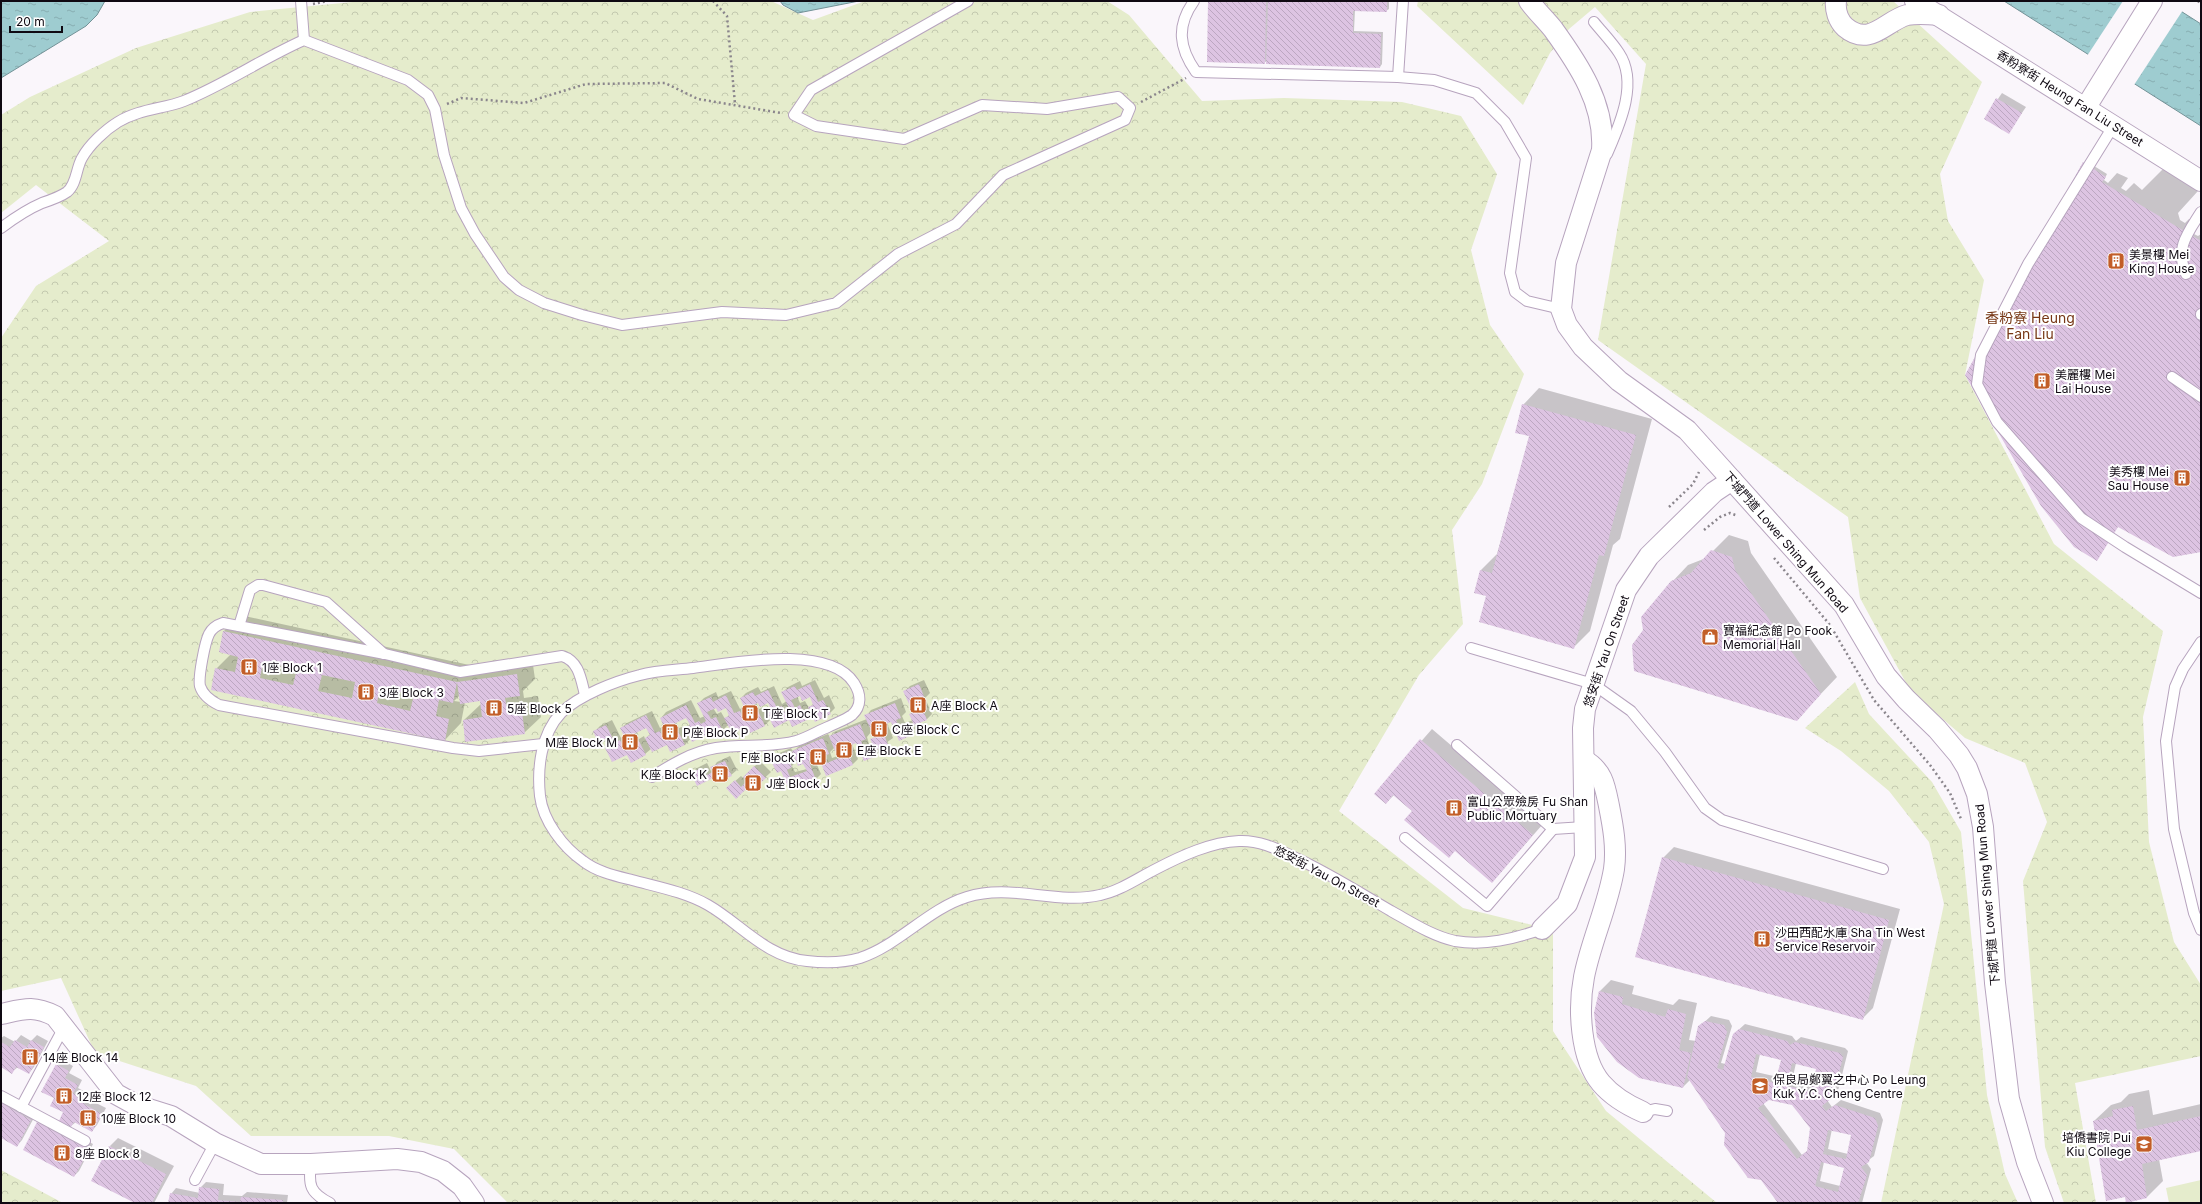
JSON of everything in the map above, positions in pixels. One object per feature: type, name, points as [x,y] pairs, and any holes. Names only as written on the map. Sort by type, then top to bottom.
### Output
[{"type":"street","name":"下城門道 Lower Shing Mun Road","points":[[1529,1],[1552,29],[1583,74],[1598,107],[1603,133],[1602,150],[1566,263],[1561,309],[1567,325],[1583,348],[1620,381],[1687,430],[1844,605],[1886,676],[1906,700],[1959,755],[1972,779],[1983,827],[1995,983],[2009,1100],[2027,1162],[2043,1203]]},
{"type":"street","name":"香粉寮街 Heung Fan Liu Street","points":[[1836,1],[1836,10],[1840,20],[1848,28],[1858,34],[1877,32],[1907,16],[1919,14],[1939,15]]},
{"type":"street","name":"香粉寮街 Heung Fan Liu Street","points":[[1915,1],[2086,107],[2201,181]]},
{"type":"street","points":[[2086,107],[2152,1]]},
{"type":"street","name":"悠安街 Yau On Street","points":[[1542,929],[1567,904],[1585,857],[1583,728],[1585,709],[1626,590],[1649,556],[1714,492],[1732,480]]},
{"type":"street","points":[[1584,760],[1594,766],[1602,776],[1606,790],[1614,832],[1614,868],[1605,909],[1584,978],[1580,1017],[1587,1055],[1600,1082],[1625,1104],[1643,1112]]},
{"type":"street","points":[[1,1014],[25,1009],[41,1009],[55,1016],[116,1094],[136,1105],[171,1116],[215,1143],[261,1164],[311,1164],[397,1159],[421,1162],[443,1171],[462,1186],[474,1203]]},
{"type":"lane","points":[[301,1],[304,40]]},
{"type":"lane","points":[[1,228],[29,210],[68,191],[76,176],[82,158],[98,138],[118,122],[144,110],[183,101],[227,81],[288,47],[304,40],[408,80],[428,95],[435,109],[444,155],[461,208],[482,246],[504,277],[519,290],[544,303],[582,315],[622,324],[722,312],[786,315],[836,303],[898,254],[956,224],[1003,175],[1125,120],[1130,108],[1118,96],[1047,109],[982,105],[904,140],[816,126],[794,115],[811,90],[968,1]]},
{"type":"lane","points":[[1194,1],[1187,11],[1181,40],[1185,56],[1196,72],[1398,77],[1434,80],[1476,93],[1505,122],[1526,158],[1510,274],[1515,292],[1527,301],[1561,309]]},
{"type":"lane","points":[[1398,77],[1403,1]]},
{"type":"lane","points":[[1586,204],[1620,125],[1625,102],[1626,85],[1626,73],[1620,54],[1594,22]]},
{"type":"lane","points":[[2114,125],[2028,264],[1981,355],[1977,384],[1997,422],[2082,518],[2124,547],[2201,593]]},
{"type":"lane","points":[[2186,274],[2180,261],[2184,240],[2201,212]]},
{"type":"lane","points":[[2172,377],[2201,397]]},
{"type":"lane","points":[[239,626],[250,590],[258,585],[264,585],[326,602],[385,654]]},
{"type":"lane","points":[[543,744],[479,751],[453,748],[219,705],[210,700],[200,686],[200,677],[208,636],[218,625],[223,623],[385,654],[460,672],[562,656],[568,658],[578,670],[585,695]]},
{"type":"lane","points":[[2201,642],[2183,669],[2175,687],[2166,741],[2174,829],[2194,913],[2201,930]]},
{"type":"lane","points":[[1471,648],[1593,684],[1631,711],[1656,741],[1705,808],[1722,820],[1883,869]]},
{"type":"lane","name":"悠安街 Yau On Street","points":[[652,777],[683,758],[711,749],[795,741],[841,721],[853,714],[859,706],[860,697],[854,682],[843,671],[821,663],[769,659],[641,674],[585,695],[561,713],[551,724],[543,744],[540,769],[540,796],[544,813],[567,847],[584,863],[606,873],[690,896],[712,907],[763,946],[788,958],[806,961],[843,962],[864,957],[949,903],[974,894],[997,892],[1078,898],[1102,895],[1159,867],[1214,845],[1242,841],[1268,845],[1275,848],[1313,866],[1426,931],[1454,940],[1478,942],[1513,940],[1542,929]]},
{"type":"lane","points":[[1457,745],[1553,830]]},
{"type":"lane","points":[[1405,838],[1487,906],[1553,830],[1584,827]]},
{"type":"lane","points":[[21,1106],[64,1026]]},
{"type":"lane","points":[[1,1096],[85,1141]]},
{"type":"lane","points":[[1643,1112],[1655,1109],[1667,1111]]},
{"type":"lane","points":[[195,1180],[215,1143]]},
{"type":"lane","points":[[311,1164],[309,1180],[314,1194],[330,1203]]},
{"type":"path","points":[[714,1],[727,16],[735,104]]},
{"type":"path","points":[[2198,1],[2201,4]]},
{"type":"path","points":[[1130,108],[1174,86],[1196,72]]},
{"type":"path","points":[[435,109],[461,98],[524,103],[586,84],[665,83],[698,99],[794,115]]},
{"type":"path","name":"下城門道 Lower Shing Mun Road","points":[[1702,532],[1720,517],[1730,513],[1741,517]]},
{"type":"path","name":"下城門道 Lower Shing Mun Road","points":[[1770,553],[1830,624],[1874,700],[1930,765],[1950,793],[1963,824]]},
{"type":"green space","points":[[363,1],[771,1],[813,20],[865,1],[1107,1],[1129,15],[1202,101],[1284,98],[1402,102],[1461,116],[1497,174],[1471,250],[1490,325],[1524,374],[1482,484],[1452,530],[1463,624],[1419,675],[1339,811],[1463,908],[1553,930],[1553,1031],[1606,1111],[1717,1203],[508,1203],[454,1149],[389,1136],[251,1136],[196,1086],[95,1053],[61,978],[1,991],[1,338],[36,286],[109,241],[36,185],[1,213],[1,115],[30,97],[136,48],[250,12]]},
{"type":"green space","points":[[1418,1],[1893,1],[1982,82],[1940,174],[1948,221],[1984,280],[1965,375],[2054,544],[2163,631],[2143,717],[2149,842],[2174,942],[2201,985],[2201,1056],[2075,1083],[2096,1203],[2064,1203],[2045,1147],[2023,881],[2047,822],[2025,763],[1965,738],[1911,692],[1860,598],[1848,517],[1598,340],[1646,64],[1595,7],[1569,29],[1550,53],[1523,105],[1417,6]]},
{"type":"green space","points":[[1855,682],[1869,714],[1932,782],[1961,832],[1987,1095],[2005,1174],[2018,1203],[1881,1203],[1944,904],[1929,842],[1889,791],[1841,751],[1805,728]]},
{"type":"green space","points":[[1,1170],[63,1203],[1,1203]]},
{"type":"green space","points":[[2201,1180],[2201,1203],[2169,1203],[2166,1188]]},
{"type":"water","points":[[1,1],[105,1],[97,15],[86,26],[1,78]]},
{"type":"water","points":[[780,1],[859,1],[798,13],[783,5]]},
{"type":"water","points":[[2004,1],[2165,1],[2201,24],[2201,126]]},
{"type":"pier","points":[[2123,1],[2169,1],[2183,10],[2134,85],[2087,56]]},
{"type":"building","points":[[1208,1],[1266,1],[1265,64],[1207,62]]},
{"type":"building","points":[[1268,1],[1387,1],[1387,12],[1353,11],[1353,33],[1381,34],[1380,68],[1266,64]]},
{"type":"building","points":[[1996,98],[2022,113],[2009,134],[1984,119]]},
{"type":"building","points":[[2083,162],[2106,177],[2102,182],[2201,241],[2201,552],[2173,557],[2118,527],[2097,561],[2074,547],[2041,506],[1965,375]]},
{"type":"building","points":[[1522,404],[1636,435],[1604,556],[1599,555],[1574,649],[1479,622],[1486,596],[1474,593],[1480,570],[1492,573],[1529,436],[1515,433]]},
{"type":"building","name":"寶福紀念館 Po Fook Memorial Hall","points":[[1711,550],[1732,557],[1735,570],[1821,694],[1797,721],[1634,671],[1632,645],[1643,630],[1641,617],[1671,581],[1691,573]]},
{"type":"building","points":[[223,631],[457,682],[453,703],[439,700],[436,716],[449,719],[445,741],[211,690],[215,668],[235,672],[238,657],[219,652]],"holes":[[[263,662],[297,669],[293,685],[260,678]],[[322,675],[355,682],[352,698],[318,691]],[[380,688],[414,695],[410,711],[377,703]]]},
{"type":"building","name":"5座 Block 5","points":[[517,674],[520,696],[505,698],[508,714],[522,712],[525,734],[465,742],[463,720],[482,717],[480,701],[460,704],[457,682]]},
{"type":"building","points":[[810,684],[818,702],[823,700],[831,714],[815,722],[808,707],[813,705],[810,697],[802,701],[800,696],[791,700],[795,708],[800,705],[807,720],[792,727],[789,720],[774,728],[767,713],[772,711],[768,703],[760,707],[758,703],[750,706],[753,714],[758,711],[765,726],[750,733],[747,726],[732,733],[724,718],[729,716],[726,708],[718,712],[716,708],[707,712],[711,719],[716,717],[723,731],[708,738],[706,735],[692,742],[685,728],[690,725],[686,718],[670,726],[673,733],[678,731],[685,745],[670,752],[667,745],[652,752],[645,738],[650,735],[646,728],[630,736],[634,743],[639,741],[646,755],[631,763],[627,755],[612,762],[605,748],[610,745],[607,738],[598,742],[593,731],[606,725],[615,743],[620,740],[624,748],[629,746],[620,728],[646,715],[655,733],[660,731],[663,738],[668,735],[660,718],[686,705],[695,723],[699,721],[701,724],[706,721],[697,703],[711,697],[713,702],[726,695],[734,713],[740,711],[743,719],[748,716],[740,698],[753,692],[755,696],[768,690],[777,708],[782,706],[785,713],[790,710],[781,692],[795,686],[797,690]]},
{"type":"building","name":"A座 Block A","points":[[919,684],[925,699],[920,702],[927,720],[914,725],[909,714],[918,711],[915,703],[910,706],[903,691]]},
{"type":"building","points":[[895,703],[901,718],[896,720],[899,727],[908,724],[912,735],[899,741],[891,722],[881,726],[888,745],[875,750],[877,756],[864,761],[856,743],[846,747],[853,765],[826,776],[819,758],[809,762],[816,780],[789,790],[781,771],[777,773],[770,759],[786,752],[792,767],[787,770],[790,777],[807,771],[803,764],[798,766],[792,751],[823,738],[829,754],[824,756],[827,763],[844,756],[841,749],[835,751],[829,736],[860,724],[866,739],[861,741],[864,748],[873,745],[870,739],[879,736],[876,728],[871,730],[864,715]]},
{"type":"building","name":"富山公眾殮房 Fu Shan Public Mortuary","points":[[1420,739],[1533,835],[1492,883],[1455,851],[1449,858],[1404,820],[1412,811],[1393,795],[1386,804],[1374,794]]},
{"type":"building","name":"K座 Block K","points":[[725,761],[732,776],[717,782],[715,777],[697,786],[691,773],[701,768],[705,776],[713,772],[710,767]]},
{"type":"building","name":"J座 Block J","points":[[754,766],[766,778],[754,789],[750,785],[736,799],[726,788],[735,780],[741,787],[747,781],[743,777]]},
{"type":"building","name":"沙田西配水庫 Sha Tin West Service Reservoir","points":[[1662,857],[1889,920],[1863,1020],[1635,957]]},
{"type":"building","points":[[1599,991],[1623,997],[1622,1004],[1665,1017],[1668,1009],[1686,1014],[1679,1050],[1691,1053],[1683,1088],[1639,1078],[1617,1062],[1597,1037],[1594,1013]]},
{"type":"building","points":[[1705,1021],[1724,1025],[1727,1032],[1717,1068],[1723,1070],[1733,1034],[1739,1029],[1787,1041],[1790,1045],[1795,1042],[1840,1053],[1843,1057],[1833,1097],[1822,1106],[1826,1111],[1835,1105],[1875,1118],[1878,1126],[1869,1162],[1861,1167],[1867,1175],[1858,1203],[1778,1203],[1761,1180],[1748,1178],[1724,1145],[1725,1133],[1687,1077],[1698,1026]],"holes":[[[1756,1054],[1781,1060],[1775,1083],[1751,1077]],[[1792,1063],[1816,1069],[1811,1092],[1787,1086]],[[1769,1100],[1792,1105],[1810,1128],[1807,1151],[1797,1159],[1758,1108]],[[1828,1130],[1851,1135],[1846,1159],[1823,1154]],[[1821,1162],[1844,1168],[1838,1192],[1815,1186]]]},
{"type":"building","points":[[15,1040],[27,1047],[31,1040],[44,1047],[29,1074],[16,1067],[12,1074],[1,1067],[1,1042],[10,1047]]},
{"type":"building","points":[[56,1064],[69,1071],[65,1078],[78,1085],[73,1093],[86,1100],[84,1104],[102,1114],[92,1132],[74,1122],[71,1127],[59,1121],[63,1112],[50,1106],[54,1098],[41,1092]]},
{"type":"building","points":[[1,1103],[31,1120],[17,1147],[1,1138]]},
{"type":"building","points":[[2133,1106],[2137,1130],[2201,1116],[2201,1151],[2142,1164],[2147,1198],[2126,1203],[2125,1197],[2106,1201],[2093,1121],[2113,1116],[2112,1110]]},
{"type":"building","points":[[37,1122],[89,1150],[74,1177],[23,1150]]},
{"type":"building","points":[[109,1146],[166,1174],[152,1203],[135,1203],[91,1181]]},
{"type":"building","points":[[199,1187],[219,1189],[218,1200],[240,1202],[241,1197],[283,1200],[283,1203],[168,1203],[170,1193],[198,1198]]},
{"type":"place","name":"美景樓 Mei King House","points":[[2116,261]]},
{"type":"place","name":"美麗樓 Mei Lai House","points":[[2042,381]]},
{"type":"place","name":"美秀樓 Mei Sau House","points":[[2182,478]]},
{"type":"place","name":"寶福紀念館 Po Fook Memorial Hall","points":[[1710,637]]},
{"type":"place","name":"1座 Block 1","points":[[249,667]]},
{"type":"place","name":"3座 Block 3","points":[[366,692]]},
{"type":"place","name":"A座 Block A","points":[[918,705]]},
{"type":"place","name":"5座 Block 5","points":[[494,708]]},
{"type":"place","name":"T座 Block T","points":[[750,713]]},
{"type":"place","name":"C座 Block C","points":[[879,729]]},
{"type":"place","name":"P座 Block P","points":[[670,732]]},
{"type":"place","name":"M座 Block M","points":[[630,742]]},
{"type":"place","name":"E座 Block E","points":[[844,750]]},
{"type":"place","name":"F座 Block F","points":[[818,757]]},
{"type":"place","name":"K座 Block K","points":[[720,774]]},
{"type":"place","name":"J座 Block J","points":[[753,783]]},
{"type":"place","name":"富山公眾殮房 Fu Shan Public Mortuary","points":[[1454,808]]},
{"type":"place","name":"沙田西配水庫 Sha Tin West Service Reservoir","points":[[1762,939]]},
{"type":"place","name":"14座 Block 14","points":[[30,1057]]},
{"type":"place","name":"保良局鄭翼之中心 Po Leung Kuk Y.C. Cheng Centre","points":[[1760,1086]]},
{"type":"place","name":"12座 Block 12","points":[[64,1096]]},
{"type":"place","name":"10座 Block 10","points":[[88,1118]]},
{"type":"place","name":"培僑書院 Pui Kiu College","points":[[2144,1144]]},
{"type":"place","name":"8座 Block 8","points":[[62,1153]]},
{"type":"district","name":"香粉寮 Heung Fan Liu","points":[[2030,326]]}]
